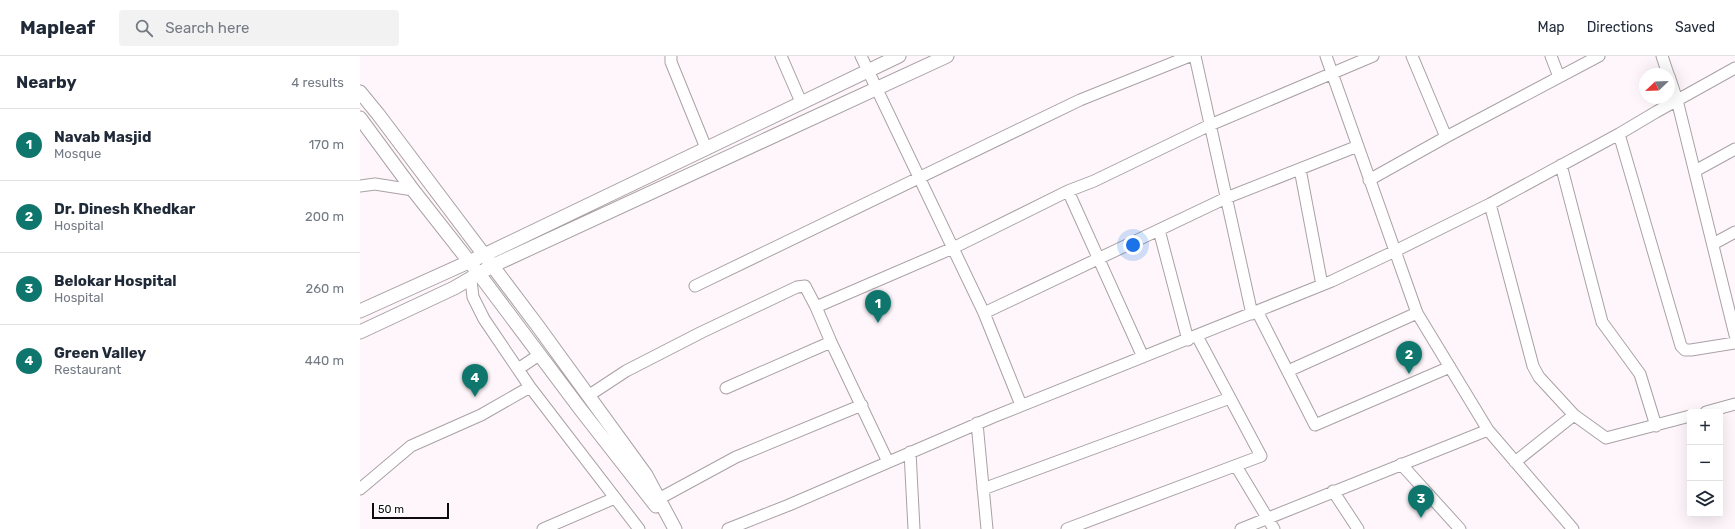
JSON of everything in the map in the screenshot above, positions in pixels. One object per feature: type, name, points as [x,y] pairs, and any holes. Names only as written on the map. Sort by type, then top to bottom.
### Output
[{"type":"main road","points":[[360,311],[484,255],[899,56]]},
{"type":"main road","points":[[360,332],[475,277],[492,266],[948,56]]},
{"type":"main road","points":[[360,92],[484,255],[646,475],[656,501]]},
{"type":"main road","points":[[360,118],[413,190],[469,261],[475,277],[656,501],[672,524]]},
{"type":"street","points":[[671,56],[671,62],[706,148]]},
{"type":"street","points":[[781,56],[801,102]]},
{"type":"street","points":[[861,56],[984,313],[1021,405]]},
{"type":"street","points":[[695,286],[1080,100],[1190,56]]},
{"type":"street","points":[[1195,56],[1226,198],[1255,313],[1288,371],[1315,425],[1450,367]]},
{"type":"street","points":[[1326,56],[1416,313],[1488,430],[1573,529]]},
{"type":"street","points":[[816,307],[953,248],[1068,191],[1094,181],[1210,126],[1373,56]]},
{"type":"street","points":[[1412,56],[1446,137]]},
{"type":"street","points":[[1551,56],[1559,77]]},
{"type":"street","points":[[1369,180],[1446,137],[1599,56]]},
{"type":"street","points":[[1662,56],[1666,68]]},
{"type":"street","points":[[728,529],[789,505],[977,423],[1255,313],[1395,252],[1490,204],[1619,134],[1735,68]]},
{"type":"street","points":[[1675,94],[1735,335]]},
{"type":"street","points":[[1619,134],[1681,346],[1685,350],[1691,350],[1735,344]]},
{"type":"street","points":[[984,313],[1226,198],[1358,146]]},
{"type":"street","points":[[1695,171],[1735,149]]},
{"type":"street","points":[[1561,165],[1602,322],[1640,374],[1656,426]]},
{"type":"street","points":[[1300,169],[1322,285]]},
{"type":"street","points":[[360,186],[376,184],[413,190]]},
{"type":"street","points":[[1068,191],[1143,358]]},
{"type":"street","points":[[1490,204],[1533,366],[1539,376],[1574,415],[1606,438],[1687,417]]},
{"type":"street","points":[[1067,529],[1261,456],[1230,398],[1192,338],[1159,230]]},
{"type":"street","points":[[1713,244],[1735,232]]},
{"type":"street","points":[[475,277],[473,297],[478,308],[530,387],[638,529]]},
{"type":"street","points":[[588,396],[626,371],[702,332],[801,286],[807,289],[816,307],[888,462]]},
{"type":"street","points":[[1288,371],[1416,313]]},
{"type":"street","points":[[726,388],[831,342]]},
{"type":"street","points":[[518,369],[539,355]]},
{"type":"street","points":[[360,489],[411,446],[481,415],[530,387]]},
{"type":"street","points":[[983,489],[1230,398]]},
{"type":"street","points":[[1717,409],[1735,404]]},
{"type":"street","points":[[656,501],[736,457],[862,405]]},
{"type":"street","points":[[1515,462],[1574,415]]},
{"type":"street","points":[[977,423],[987,529]]},
{"type":"street","points":[[1241,529],[1488,430]]},
{"type":"street","points":[[910,452],[914,529]]},
{"type":"street","points":[[1401,464],[1460,529]]},
{"type":"street","points":[[1236,466],[1274,529]]},
{"type":"street","points":[[1333,491],[1358,529]]},
{"type":"street","points":[[543,529],[615,498]]},
{"type":"place","name":"Navab Masjid","points":[[878,323]]},
{"type":"place","name":"Dr. Dinesh Khedkar","points":[[1409,374]]},
{"type":"place","name":"Green Valley","points":[[475,397]]},
{"type":"place","name":"Belokar Hospital","points":[[1421,518]]}]
